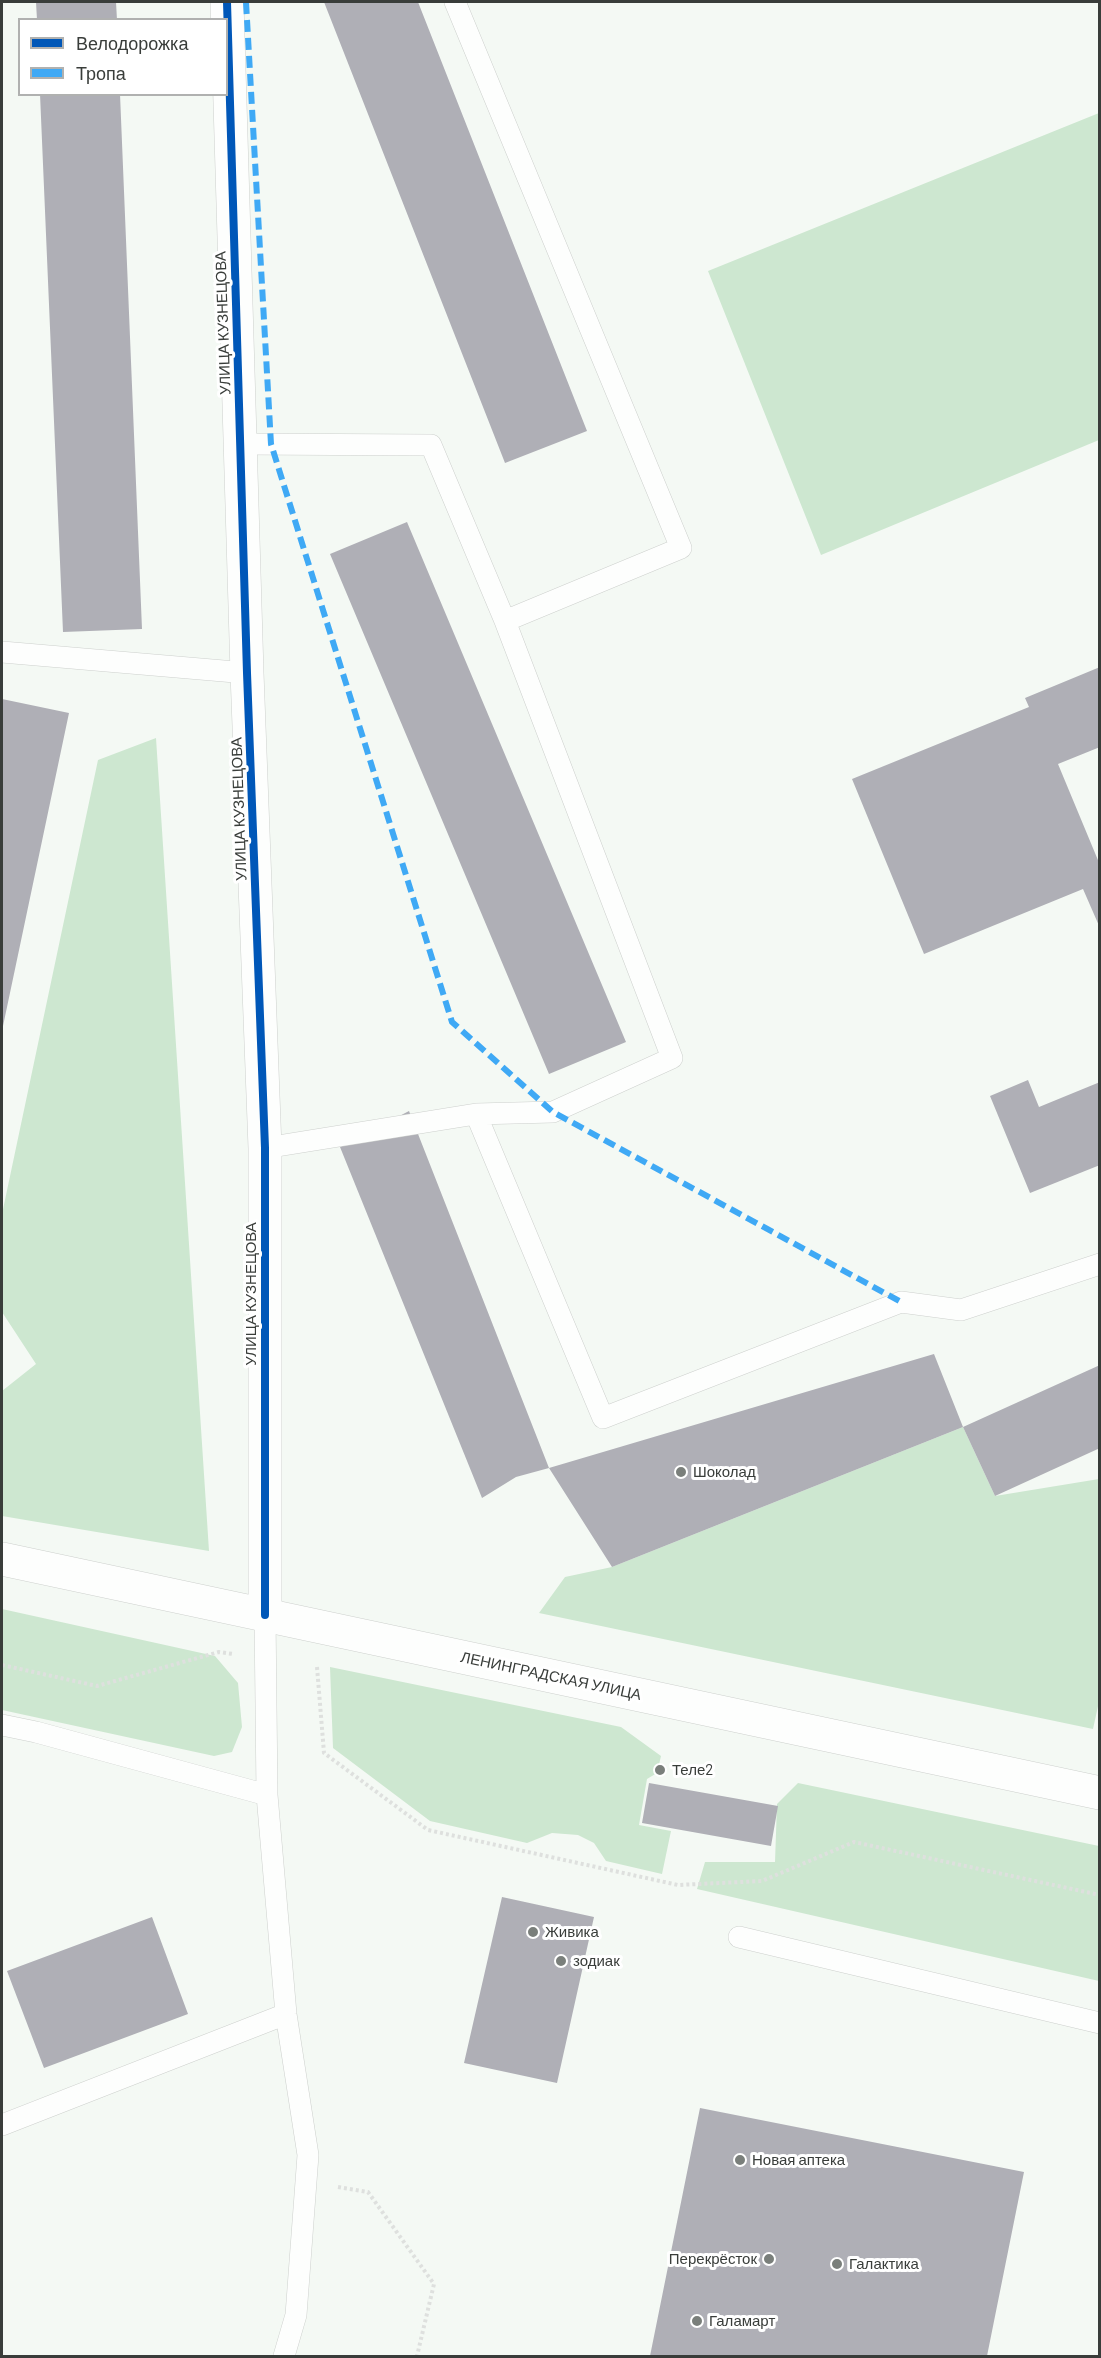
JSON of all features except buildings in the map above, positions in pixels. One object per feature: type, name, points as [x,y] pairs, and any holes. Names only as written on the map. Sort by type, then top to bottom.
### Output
[{"type":"street","name":"УЛИЦА КУЗНЕЦОВА","points":[[227,2],[227,18]]},
{"type":"street","name":"УЛИЦА КУЗНЕЦОВА","points":[[228,36],[247,673],[265,1148],[265,1615]]},
{"type":"street","name":"ЛЕНИНГРАДСКАЯ УЛИЦА","points":[[2,1559],[1100,1793]]},
{"type":"lane","points":[[455,2],[681,548],[505,621]]},
{"type":"lane","points":[[240,444],[431,445],[505,621],[672,1058],[553,1112],[476,1113],[265,1148]]},
{"type":"lane","points":[[2,652],[247,673]]},
{"type":"lane","points":[[476,1113],[603,1418],[901,1302],[961,1310],[1100,1264]]},
{"type":"lane","points":[[265,1615],[267,1796],[286,2014],[308,2155],[296,2315],[284,2356]]},
{"type":"lane","points":[[2,1725],[36,1732],[267,1796]]},
{"type":"lane","points":[[739,1937],[1100,2023]]},
{"type":"lane","points":[[2,2125],[286,2014]]},
{"type":"path","points":[[2,1665],[97,1686],[219,1652],[318,1667],[324,1753],[428,1830],[678,1885],[762,1881],[854,1842],[1100,1895]]},
{"type":"path","points":[[306,2182],[368,2192],[434,2284],[417,2356]]},
{"type":"green space","points":[[1099,113],[1099,440],[821,555],[708,271]]},
{"type":"green space","points":[[156,738],[209,1551],[2,1516],[2,1391],[36,1364],[2,1312],[2,1214],[98,760]]},
{"type":"green space","points":[[963,1427],[995,1496],[1099,1479],[1100,1697],[1093,1729],[539,1613],[565,1577],[612,1567]]},
{"type":"green space","points":[[2,1609],[215,1656],[238,1683],[242,1727],[232,1752],[214,1756],[2,1710]]},
{"type":"green space","points":[[330,1667],[621,1727],[661,1756],[657,1773],[647,1779],[639,1825],[671,1831],[662,1874],[606,1861],[594,1843],[578,1835],[552,1833],[527,1843],[430,1821],[333,1748]]},
{"type":"green space","points":[[798,1783],[1099,1846],[1099,1981],[697,1889],[705,1862],[775,1862],[777,1804]]},
{"type":"marked path","points":[[246,2],[271,444],[452,1022],[553,1112],[901,1302]]},
{"type":"cycle path","points":[[227,2],[227,18]]},
{"type":"cycle path","points":[[228,36],[247,673],[265,1148],[265,1615]]},
{"type":"place","name":"Шоколад","points":[[681,1472]]},
{"type":"place","name":"Теле2","points":[[660,1770]]},
{"type":"place","name":"Живика","points":[[533,1932]]},
{"type":"place","name":"зодиак","points":[[561,1961]]},
{"type":"place","name":"Новая аптека","points":[[740,2160]]},
{"type":"place","name":"Перекрёсток","points":[[769,2259]]},
{"type":"place","name":"Галактика","points":[[837,2264]]},
{"type":"place","name":"Галамарт","points":[[697,2321]]}]
